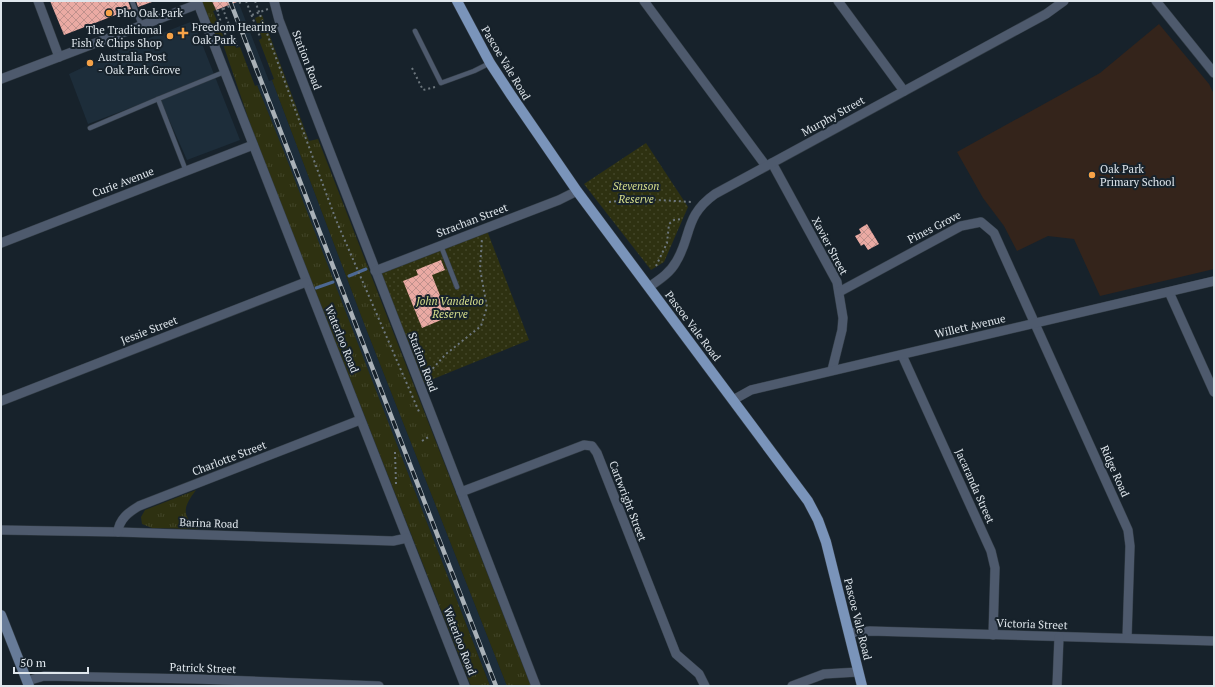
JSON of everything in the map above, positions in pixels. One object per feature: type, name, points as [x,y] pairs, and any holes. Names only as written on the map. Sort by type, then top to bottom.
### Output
[{"type":"main road","name":"Pascoe Vale Road","points":[[457,1],[490,62],[514,101],[578,191],[797,486],[815,515],[828,551],[862,686]]},
{"type":"main road","points":[[1,615],[28,683]]},
{"type":"street","points":[[38,1],[59,57]]},
{"type":"street","name":"Xavier Street","points":[[644,1],[769,165],[831,271],[839,292],[842,324],[832,370]]},
{"type":"street","points":[[838,1],[904,91]]},
{"type":"street","name":"Murphy Street","points":[[649,287],[665,275],[676,263],[681,253],[691,222],[706,202],[715,194],[1046,14],[1064,1]]},
{"type":"street","points":[[1156,1],[1214,72]]},
{"type":"street","points":[[1,79],[141,26],[198,2]]},
{"type":"street","name":"Waterloo Road","points":[[198,2],[360,420],[391,494],[464,686]]},
{"type":"street","name":"Station Road","points":[[271,5],[279,20],[536,686]]},
{"type":"street","name":"Curie Avenue","points":[[1,243],[253,145]]},
{"type":"street","name":"Strachan Street","points":[[375,271],[559,200],[578,191]]},
{"type":"street","name":"Pines Grove","points":[[839,292],[961,226],[981,222],[994,233],[1035,323]]},
{"type":"street","name":"Willett Avenue","points":[[733,400],[751,390],[1214,281]]},
{"type":"street","name":"Jessie Street","points":[[1,401],[306,282]]},
{"type":"street","points":[[1169,292],[1214,392]]},
{"type":"street","name":"Ridge Road","points":[[1035,323],[1128,530],[1130,546],[1127,638]]},
{"type":"street","name":"Jacaranda Street","points":[[902,355],[991,551],[995,568],[993,635]]},
{"type":"street","name":"Charlotte Street","points":[[118,532],[118,526],[124,517],[139,506],[360,420]]},
{"type":"street","name":"Cartwright Street","points":[[461,492],[584,445],[592,446],[597,453],[676,654],[699,674],[705,686]]},
{"type":"street","name":"Barina Road","points":[[4,529],[393,541],[407,538]]},
{"type":"street","name":"Victoria Street","points":[[849,633],[870,631],[1214,641]]},
{"type":"street","points":[[1057,686],[1058,637]]},
{"type":"street","points":[[792,686],[824,674],[858,672]]},
{"type":"street","name":"Patrick Street","points":[[28,683],[44,676],[198,683],[379,686]]},
{"type":"lane","points":[[132,1],[141,26]]},
{"type":"lane","points":[[415,31],[441,83],[474,71],[490,62]]},
{"type":"lane","points":[[90,128],[224,72]]},
{"type":"lane","points":[[158,99],[186,171]]},
{"type":"lane","points":[[441,246],[457,287]]},
{"type":"path","points":[[239,3],[245,1],[260,37]]},
{"type":"path","points":[[255,1],[316,168],[363,283],[422,418]]},
{"type":"path","points":[[252,15],[271,5]]},
{"type":"path","points":[[227,39],[217,11],[230,6]]},
{"type":"path","points":[[223,9],[237,46]]},
{"type":"path","points":[[412,68],[423,90],[441,83]]},
{"type":"path","points":[[609,202],[642,200],[694,202]]},
{"type":"path","points":[[656,266],[667,244],[669,224],[674,220],[682,219]]},
{"type":"path","points":[[426,376],[446,354],[481,326],[487,307],[480,269],[483,229]]},
{"type":"path","points":[[422,441],[430,438]]},
{"type":"path","points":[[391,494],[397,492],[395,452]]},
{"type":"shaded area","points":[[228,1],[238,1],[269,81],[272,80],[365,326],[507,686],[490,686],[257,85],[260,84]]},
{"type":"shaded area","points":[[193,21],[240,140],[187,160],[159,97],[88,124],[69,74],[124,48]]},
{"type":"shaded area","name":"Oak Park Primary School","points":[[1159,24],[1209,84],[1214,94],[1214,269],[1100,296],[1074,239],[1048,236],[1017,251],[1004,226],[983,198],[957,152],[1100,73]]},
{"type":"green space","points":[[202,1],[212,1],[216,10],[213,11],[224,38],[217,41]]},
{"type":"green space","points":[[262,15],[309,141],[318,139],[531,686],[507,686],[365,326],[272,80],[274,79],[259,40],[262,38],[255,18]]},
{"type":"green space","points":[[233,39],[236,48],[240,47],[255,86],[257,85],[284,152],[490,686],[471,686],[255,138],[223,44]]},
{"type":"green space","name":"Stevenson Reserve","points":[[646,143],[688,207],[664,262],[651,270],[584,184]]},
{"type":"green space","name":"John Vandeloo Reserve","points":[[486,228],[529,340],[416,386],[372,274]]},
{"type":"green space","points":[[196,490],[187,506],[186,515],[192,524],[198,529],[152,528],[142,524],[141,517],[145,510]]},
{"type":"building","points":[[50,1],[128,1],[131,9],[64,35]]},
{"type":"building","points":[[136,1],[151,1],[152,2],[138,7]]},
{"type":"building","points":[[212,1],[237,1],[237,2],[216,10]]},
{"type":"building","points":[[867,224],[879,244],[868,250],[864,244],[861,246],[855,236],[861,233],[859,229]]},
{"type":"building","points":[[441,260],[445,270],[432,275],[445,308],[449,306],[453,315],[422,328],[403,281],[418,275],[416,270]]},
{"type":"waterway","points":[[349,276],[366,269]]},
{"type":"waterway","points":[[316,288],[333,282]]},
{"type":"railway","points":[[230,1],[496,686]]},
{"type":"place","name":"Pho Oak Park","points":[[109,13]]},
{"type":"place","name":"Freedom Hearing Oak Park","points":[[183,33]]},
{"type":"place","name":"The Traditional Fish & Chips Shop","points":[[170,36]]},
{"type":"place","name":"Australia Post - Oak Park Grove","points":[[90,63]]},
{"type":"place","name":"Oak Park Primary School","points":[[1092,175]]}]
